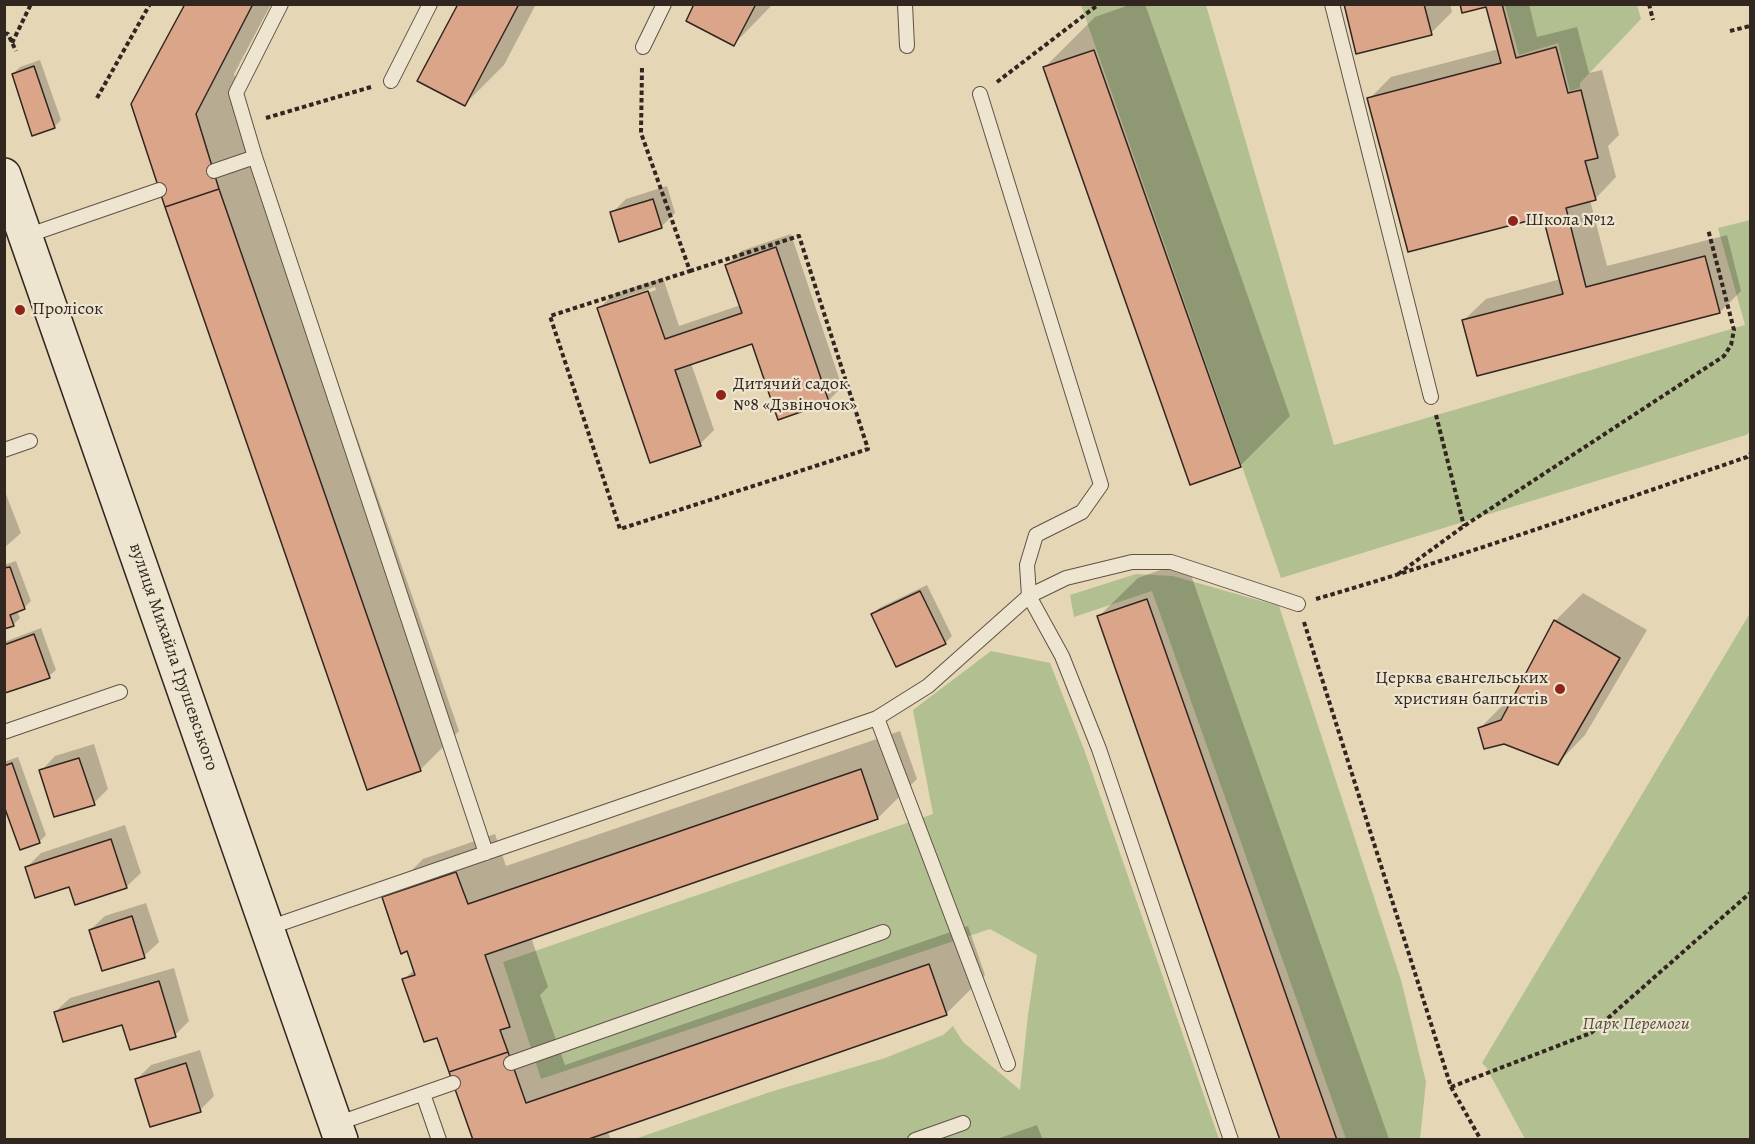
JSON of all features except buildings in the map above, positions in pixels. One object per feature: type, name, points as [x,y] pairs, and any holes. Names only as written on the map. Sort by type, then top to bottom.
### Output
[{"type":"street","name":"вулиця Михайла Грушевського","points":[[4,175],[339,1132]]},
{"type":"lane","points":[[281,4],[236,93],[255,157],[486,853]]},
{"type":"lane","points":[[391,81],[430,4]]},
{"type":"lane","points":[[643,47],[664,4]]},
{"type":"lane","points":[[905,4],[908,46]]},
{"type":"lane","points":[[1332,4],[1431,397]]},
{"type":"lane","points":[[980,94],[1101,485],[1082,512],[1036,535],[1027,565],[1029,596],[1062,656],[1099,749],[1231,1140]]},
{"type":"lane","points":[[214,171],[255,157]]},
{"type":"lane","points":[[26,236],[159,190]]},
{"type":"lane","points":[[4,450],[30,441]]},
{"type":"lane","points":[[268,928],[877,718],[928,686],[1029,596],[1066,579],[1132,561],[1171,562],[1298,604]]},
{"type":"lane","points":[[4,732],[120,692]]},
{"type":"lane","points":[[877,718],[1008,1064]]},
{"type":"lane","points":[[511,1063],[883,932]]},
{"type":"lane","points":[[339,1132],[453,1083]]},
{"type":"lane","points":[[423,1094],[439,1140]]},
{"type":"lane","points":[[915,1140],[963,1123]]},
{"type":"path","points":[[12,43],[31,4]]},
{"type":"path","points":[[97,98],[150,4]]},
{"type":"path","points":[[980,94],[1099,4]]},
{"type":"path","points":[[1649,4],[1653,20]]},
{"type":"path","points":[[1730,31],[1750,26]]},
{"type":"path","points":[[4,33],[8,34],[16,51]]},
{"type":"path","points":[[643,47],[641,133],[690,271]]},
{"type":"path","points":[[245,124],[391,81]]},
{"type":"path","points":[[1395,576],[1464,526],[1724,356],[1731,345],[1734,330],[1708,229]]},
{"type":"path","points":[[799,236],[868,449],[620,530],[550,316],[690,271],[799,236]]},
{"type":"path","points":[[1431,397],[1464,526]]},
{"type":"path","points":[[1481,1140],[1451,1087],[1298,604],[1395,576],[1747,457],[1750,454]]},
{"type":"path","points":[[1451,1087],[1591,1033],[1750,893]]},
{"type":"green space","points":[[1081,5],[1206,5],[1334,445],[1745,325],[1718,228],[1750,220],[1750,432],[1281,578]]},
{"type":"green space","points":[[1505,5],[1637,5],[1641,19],[1580,83],[1580,88],[1570,91],[1558,43],[1519,55]]},
{"type":"green space","points":[[1136,574],[1173,576],[1279,606],[1401,980],[1426,1082],[1420,1139],[1346,1139],[1152,591],[1074,617],[1070,595]]},
{"type":"green space","name":"Парк Перемоги","points":[[1750,613],[1750,1139],[1525,1139],[1482,1063]]},
{"type":"green space","points":[[991,651],[1050,663],[1085,752],[1219,1139],[635,1139],[770,1092],[885,1058],[943,1035],[953,1026],[963,1042],[1020,1090],[1037,955],[990,929],[541,1079],[503,962],[933,814],[913,710]]},
{"type":"place","name":"Школа №12","points":[[1513,221]]},
{"type":"place","name":"Пролісок","points":[[20,310]]},
{"type":"place","name":"Дитячий садок №8 «Дзвіночок»","points":[[721,395]]},
{"type":"place","name":"Церква євангельських християн баптистів","points":[[1560,689]]}]
